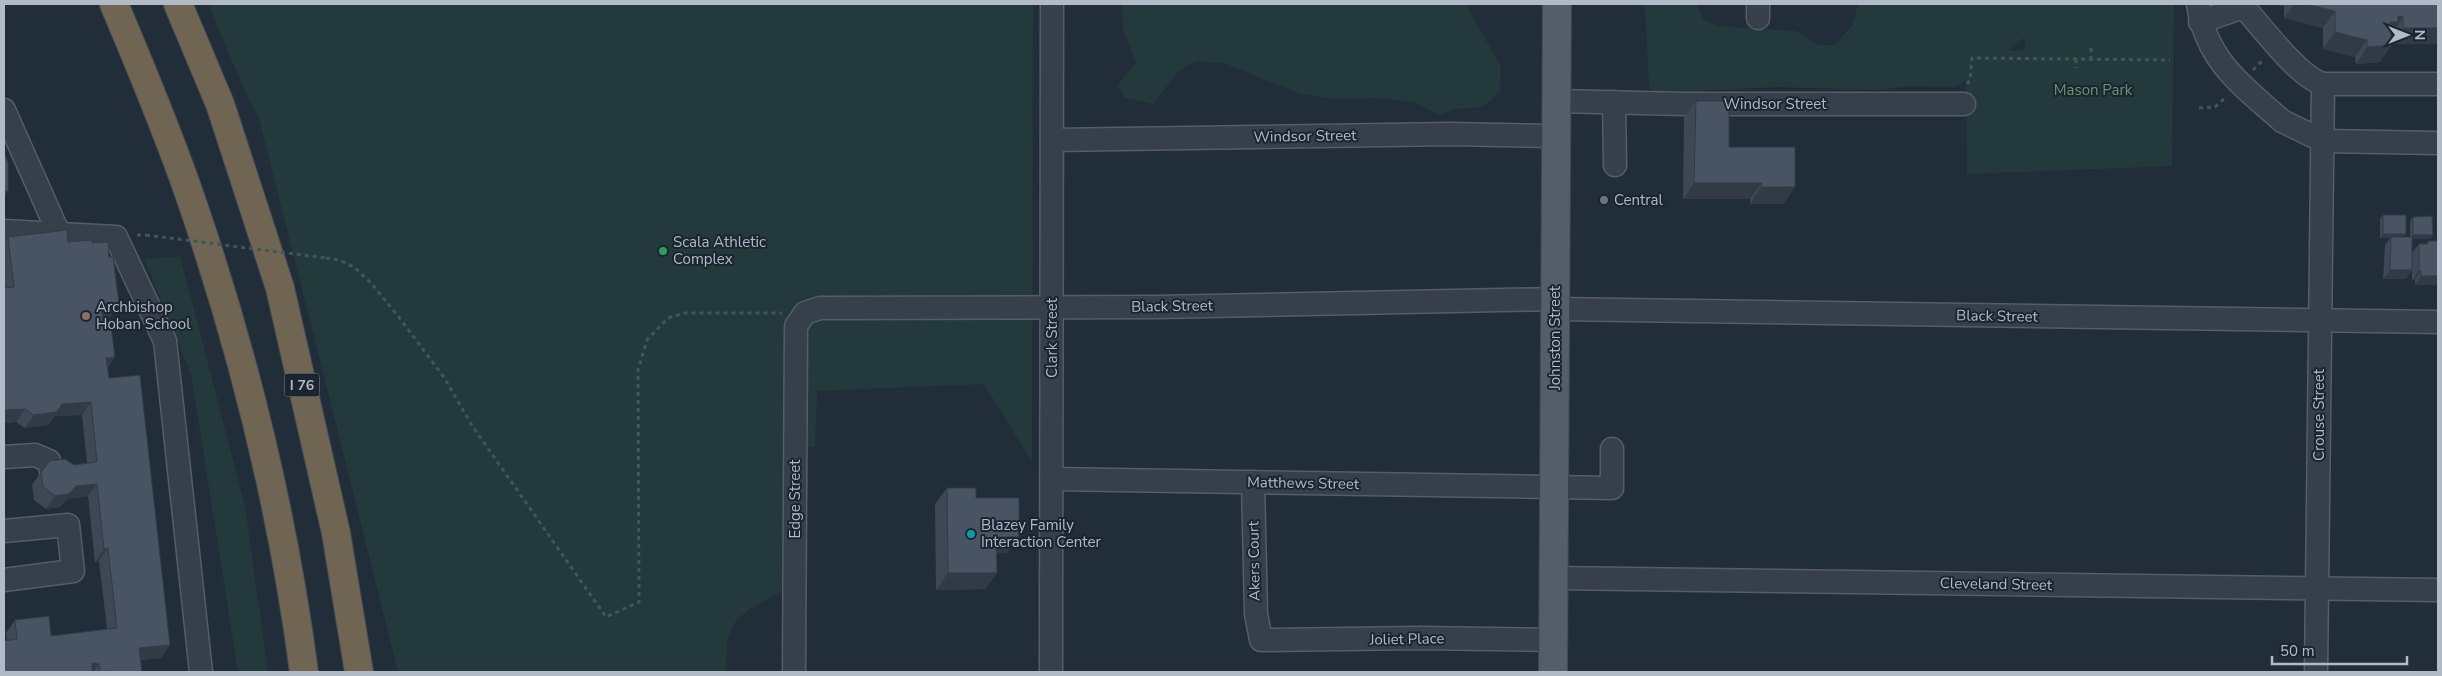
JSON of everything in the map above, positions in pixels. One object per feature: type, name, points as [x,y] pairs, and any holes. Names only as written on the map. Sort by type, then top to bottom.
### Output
[{"type":"highway","points":[[114,4],[157,106],[192,203],[241,361],[266,459],[287,561],[304,672]]},
{"type":"highway","name":"I 76","points":[[178,4],[220,104],[280,288],[336,533],[359,672]]},
{"type":"main road","name":"Johnston Street","points":[[1553,672],[1557,4]]},
{"type":"street","name":"Clark Street","points":[[1051,672],[1053,478],[1051,308],[1052,4]]},
{"type":"street","points":[[2438,84],[2323,84],[2308,77],[2284,53],[2248,12],[2245,5],[2199,13],[2215,55],[2230,73],[2282,121],[2323,150],[2438,143]]},
{"type":"street","name":"Crouse Street","points":[[2316,672],[2323,84]]},
{"type":"street","name":"Windsor Street","points":[[1556,101],[1964,104]]},
{"type":"street","points":[[1614,102],[1615,164]]},
{"type":"street","points":[[4,110],[59,234]]},
{"type":"street","name":"Windsor Street","points":[[1053,140],[1451,134],[1556,136]]},
{"type":"street","points":[[4,232],[116,237],[164,341],[201,672]]},
{"type":"street","name":"Black Street","points":[[800,319],[820,308],[1556,304],[2438,322]]},
{"type":"street","name":"Edge Street","points":[[794,672],[795,447],[800,319]]},
{"type":"street","name":"Matthews Street","points":[[1053,478],[1612,488],[1612,449]]},
{"type":"street","points":[[4,457],[41,456],[49,461],[51,472]]},
{"type":"street","name":"Akers Court","points":[[1252,482],[1256,614],[1261,640]]},
{"type":"street","points":[[4,531],[62,516],[73,571],[4,580]]},
{"type":"street","name":"Cleveland Street","points":[[1553,578],[2438,590]]},
{"type":"street","name":"Joliet Place","points":[[1261,640],[1418,638],[1553,640]]},
{"type":"path","points":[[2091,48],[2091,59]]},
{"type":"path","points":[[1964,104],[1966,87],[1970,80],[1972,58],[2170,60]]},
{"type":"path","points":[[2076,59],[2076,68]]},
{"type":"path","points":[[2199,108],[2215,107]]},
{"type":"path","points":[[146,235],[326,258],[339,260],[354,267],[372,284],[398,316],[442,376],[473,427],[606,617],[639,602],[638,370],[647,340],[668,318],[686,313],[800,319]]},
{"type":"green space","name":"Scala Athletic Complex","points":[[208,4],[1033,4],[1032,462],[984,384],[817,391],[815,447],[789,447],[788,588],[748,610],[735,622],[728,639],[726,672],[398,672],[259,118],[247,96]]},
{"type":"green space","points":[[1122,4],[1466,4],[1501,67],[1500,93],[1482,107],[1456,109],[1439,115],[1414,102],[1377,98],[1334,99],[1300,94],[1227,64],[1196,61],[1178,72],[1153,104],[1125,98],[1117,85],[1136,63],[1123,28]]},
{"type":"green space","name":"Mason Park","points":[[1645,4],[1697,4],[1703,19],[1719,26],[1796,31],[1819,45],[1835,45],[1853,24],[1858,4],[2174,4],[2172,166],[1967,174],[1966,81],[1955,87],[1911,86],[1879,90],[1775,87],[1658,93],[1649,88]],"holes":[[[2025,37],[2025,50],[2008,51]]]},
{"type":"green space","points":[[180,256],[245,506],[268,672],[238,672],[191,374],[144,259]]},
{"type":"building","points":[[2304,4],[2438,4],[2438,28],[2403,28],[2403,17],[2398,16],[2398,22],[2390,22],[2392,45],[2367,47],[2367,40],[2335,32],[2335,11]]},
{"type":"building","points":[[1696,101],[1729,101],[1729,147],[1795,147],[1795,187],[1761,187],[1762,183],[1694,183]]},
{"type":"building","points":[[4,152],[8,163],[8,191],[4,191]]},
{"type":"building","points":[[2383,215],[2406,215],[2406,234],[2383,234]]},
{"type":"building","points":[[2432,216],[2433,235],[2413,235],[2413,217]]},
{"type":"building","points":[[67,230],[68,242],[92,240],[92,243],[108,242],[109,257],[113,257],[119,304],[101,306],[104,327],[111,326],[115,357],[106,358],[109,378],[140,375],[170,645],[139,648],[142,672],[100,672],[99,664],[92,663],[92,672],[4,672],[4,641],[17,639],[15,620],[49,616],[51,636],[117,628],[108,548],[104,549],[97,484],[76,486],[69,494],[55,496],[43,487],[41,472],[50,461],[65,459],[74,465],[97,462],[91,402],[62,404],[57,412],[34,415],[25,409],[4,410],[4,288],[14,287],[8,237]]},
{"type":"building","points":[[2391,237],[2412,237],[2412,270],[2390,270]]},
{"type":"building","points":[[2428,241],[2438,241],[2438,276],[2421,276],[2421,271],[2419,271],[2419,244],[2428,244]]},
{"type":"building","name":"Blazey Family Interaction Center","points":[[947,488],[976,488],[976,498],[1019,498],[1019,537],[996,537],[997,573],[948,573]]},
{"type":"place","name":"Central","points":[[1604,200]]},
{"type":"place","name":"Scala Athletic Complex","points":[[663,251]]},
{"type":"place","name":"Archbishop Hoban School","points":[[86,316]]},
{"type":"place","name":"Blazey Family Interaction Center","points":[[971,534]]}]
